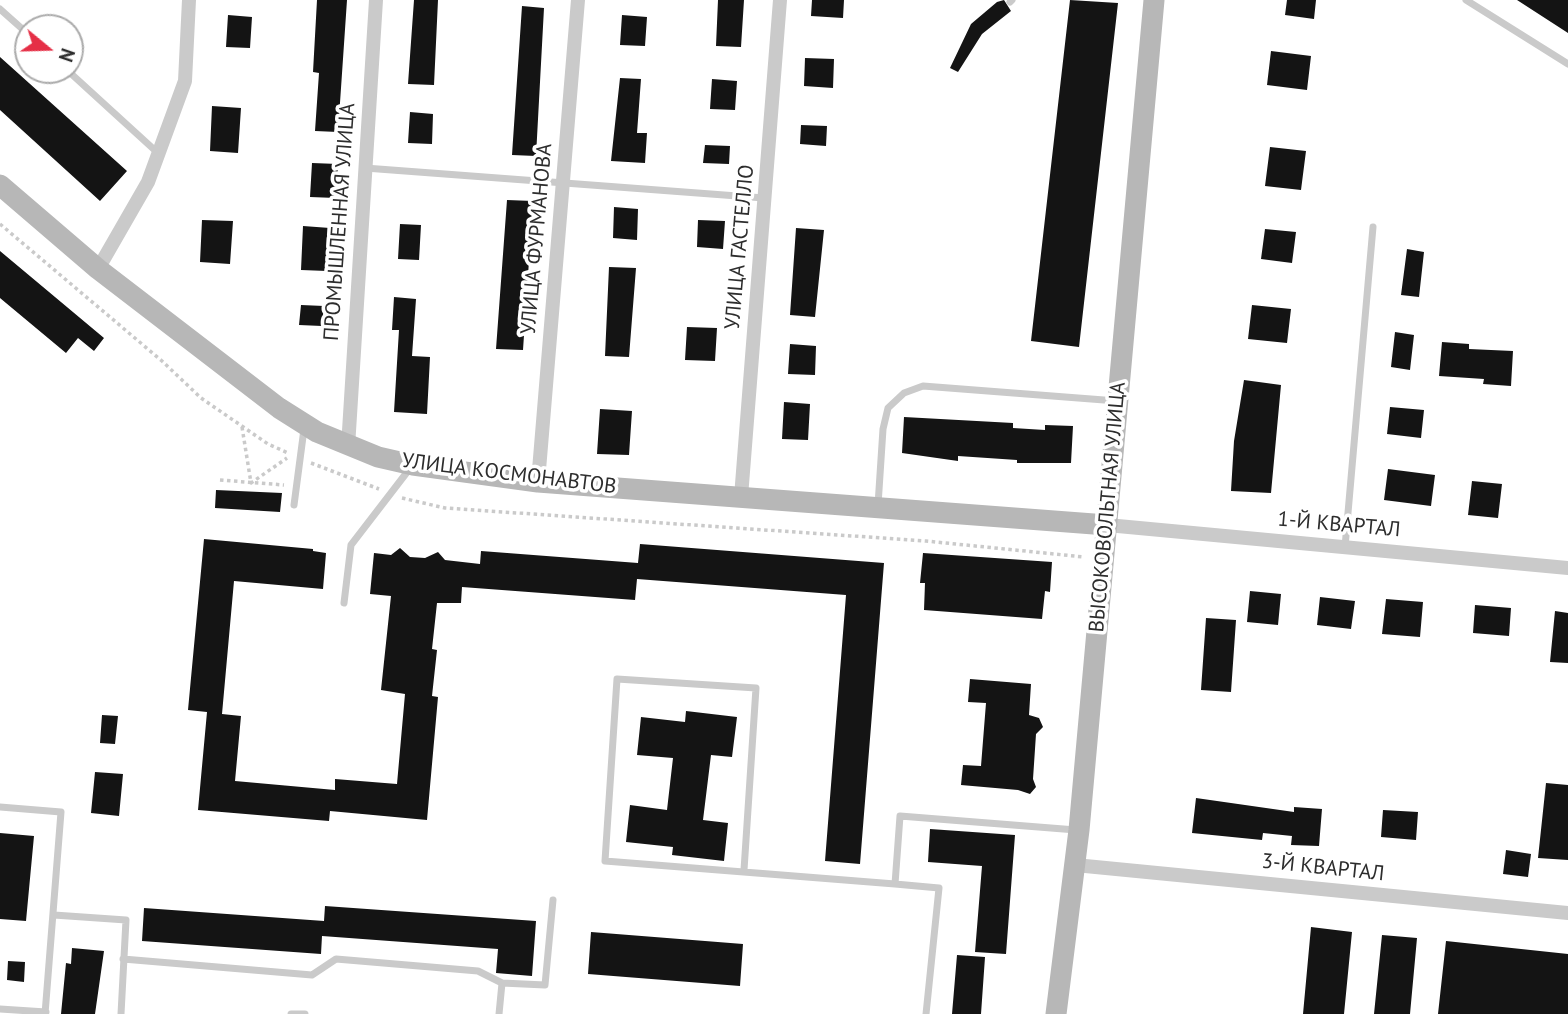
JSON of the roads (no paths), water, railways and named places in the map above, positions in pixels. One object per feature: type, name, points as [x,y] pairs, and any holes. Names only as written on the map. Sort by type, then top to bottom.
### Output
[{"type":"street","points":[[98,269],[148,182],[185,81],[189,0]]},
{"type":"street","name":"ПРОМЫШЛЕННАЯ УЛИЦА","points":[[348,447],[376,0]]},
{"type":"street","name":"УЛИЦА ФУРМАНОВА","points":[[538,482],[578,0]]},
{"type":"street","name":"УЛИЦА ГАСТЕЛЛО","points":[[741,497],[780,0]]},
{"type":"street","name":"ВЫСОКОВОЛЬТНАЯ УЛИЦА","points":[[1056,1014],[1079,830],[1154,0]]},
{"type":"street","name":"УЛИЦА КОСМОНАВТОВ","points":[[0,185],[98,269],[279,408],[348,447],[413,465],[538,482],[1107,525]]},
{"type":"street","name":"1-Й КВАРТАЛ","points":[[1107,525],[1568,568]]},
{"type":"street","name":"3-Й КВАРТАЛ","points":[[1075,865],[1568,913]]},
{"type":"lane","points":[[1466,0],[1568,64]]},
{"type":"lane","points":[[0,9],[14,22]]},
{"type":"lane","points":[[82,84],[159,154]]},
{"type":"lane","points":[[365,168],[765,198]]},
{"type":"lane","points":[[1345,547],[1373,227]]},
{"type":"lane","points":[[878,508],[883,429],[888,408],[904,393],[923,386],[1118,401]]},
{"type":"lane","points":[[294,505],[305,425]]},
{"type":"lane","points":[[344,603],[351,545],[413,465]]},
{"type":"lane","points":[[744,870],[756,688],[617,679],[605,861],[744,870],[939,888],[926,1014]]},
{"type":"lane","points":[[0,807],[61,812],[46,1013],[0,1009]]},
{"type":"lane","points":[[895,884],[900,816],[1079,830]]},
{"type":"lane","points":[[123,959],[312,975],[337,959],[478,971],[502,983],[545,985],[552,900]]},
{"type":"lane","points":[[54,915],[126,920],[121,1014]]},
{"type":"lane","points":[[499,1014],[502,983]]},
{"type":"lane","points":[[292,1014],[305,1014]]}]
